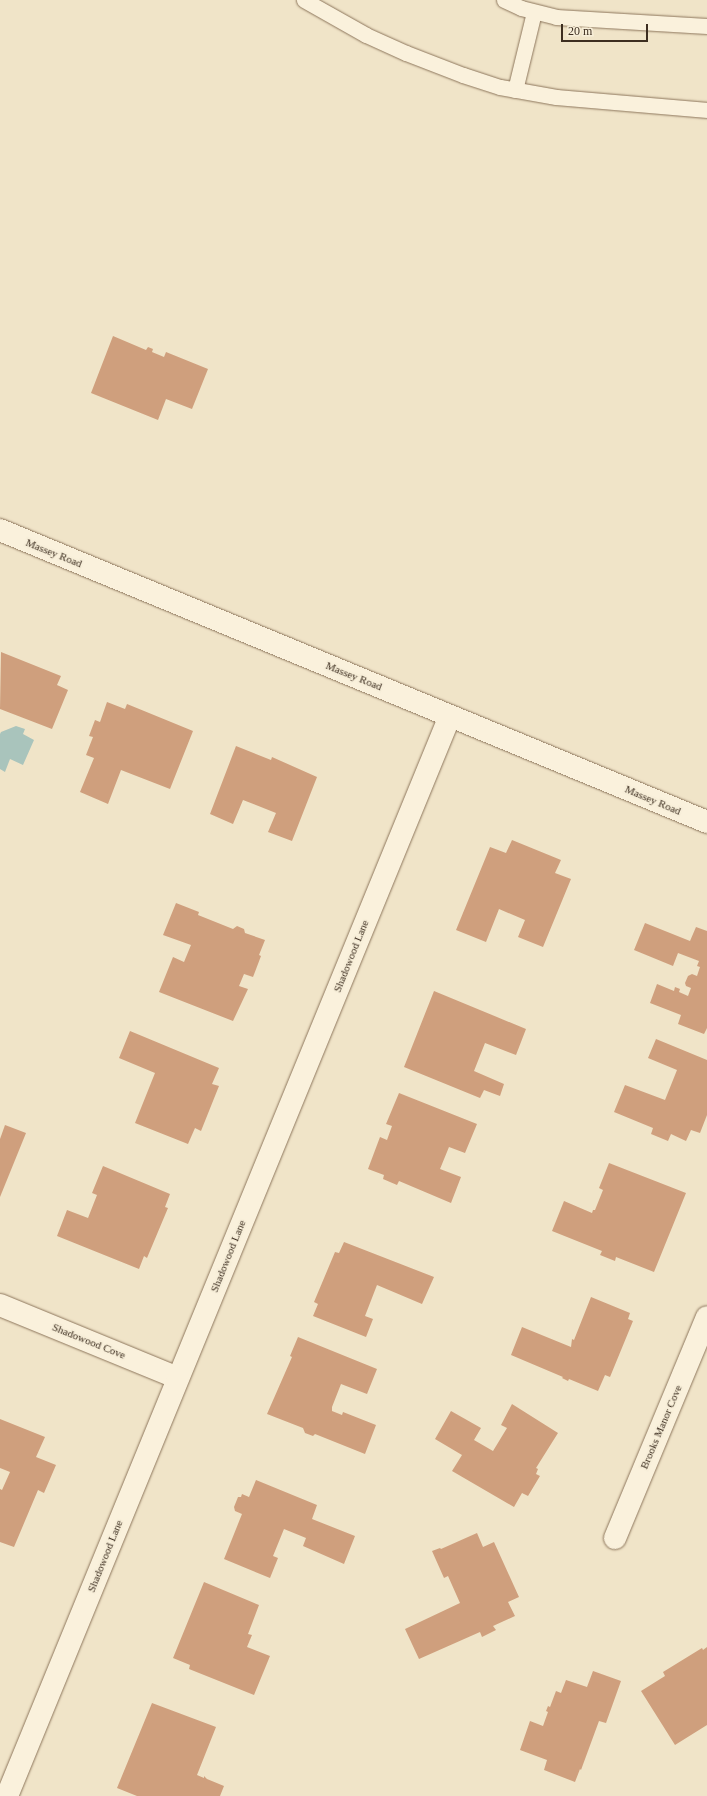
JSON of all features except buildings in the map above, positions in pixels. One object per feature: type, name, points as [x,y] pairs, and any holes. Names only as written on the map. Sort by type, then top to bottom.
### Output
[{"type":"street","name":"Massey Road","points":[[0,530],[707,822]]},
{"type":"street","name":"Shadowood Lane","points":[[7,1785],[178,1378],[450,716]]},
{"type":"street","name":"Shadowood Cove","points":[[0,1305],[178,1378]]},
{"type":"street","name":"Brooks Manor Cove","points":[[614,1538],[707,1317]]},
{"type":"lane","points":[[304,0],[366,35],[406,53],[477,80],[515,90],[556,96],[707,110]]},
{"type":"lane","points":[[504,0],[534,12],[576,19],[707,26]]},
{"type":"lane","points":[[515,90],[534,12]]},
{"type":"water","points":[[16,726],[25,729],[23,734],[34,740],[23,765],[10,759],[5,772],[0,769],[0,734],[1,732]]}]
